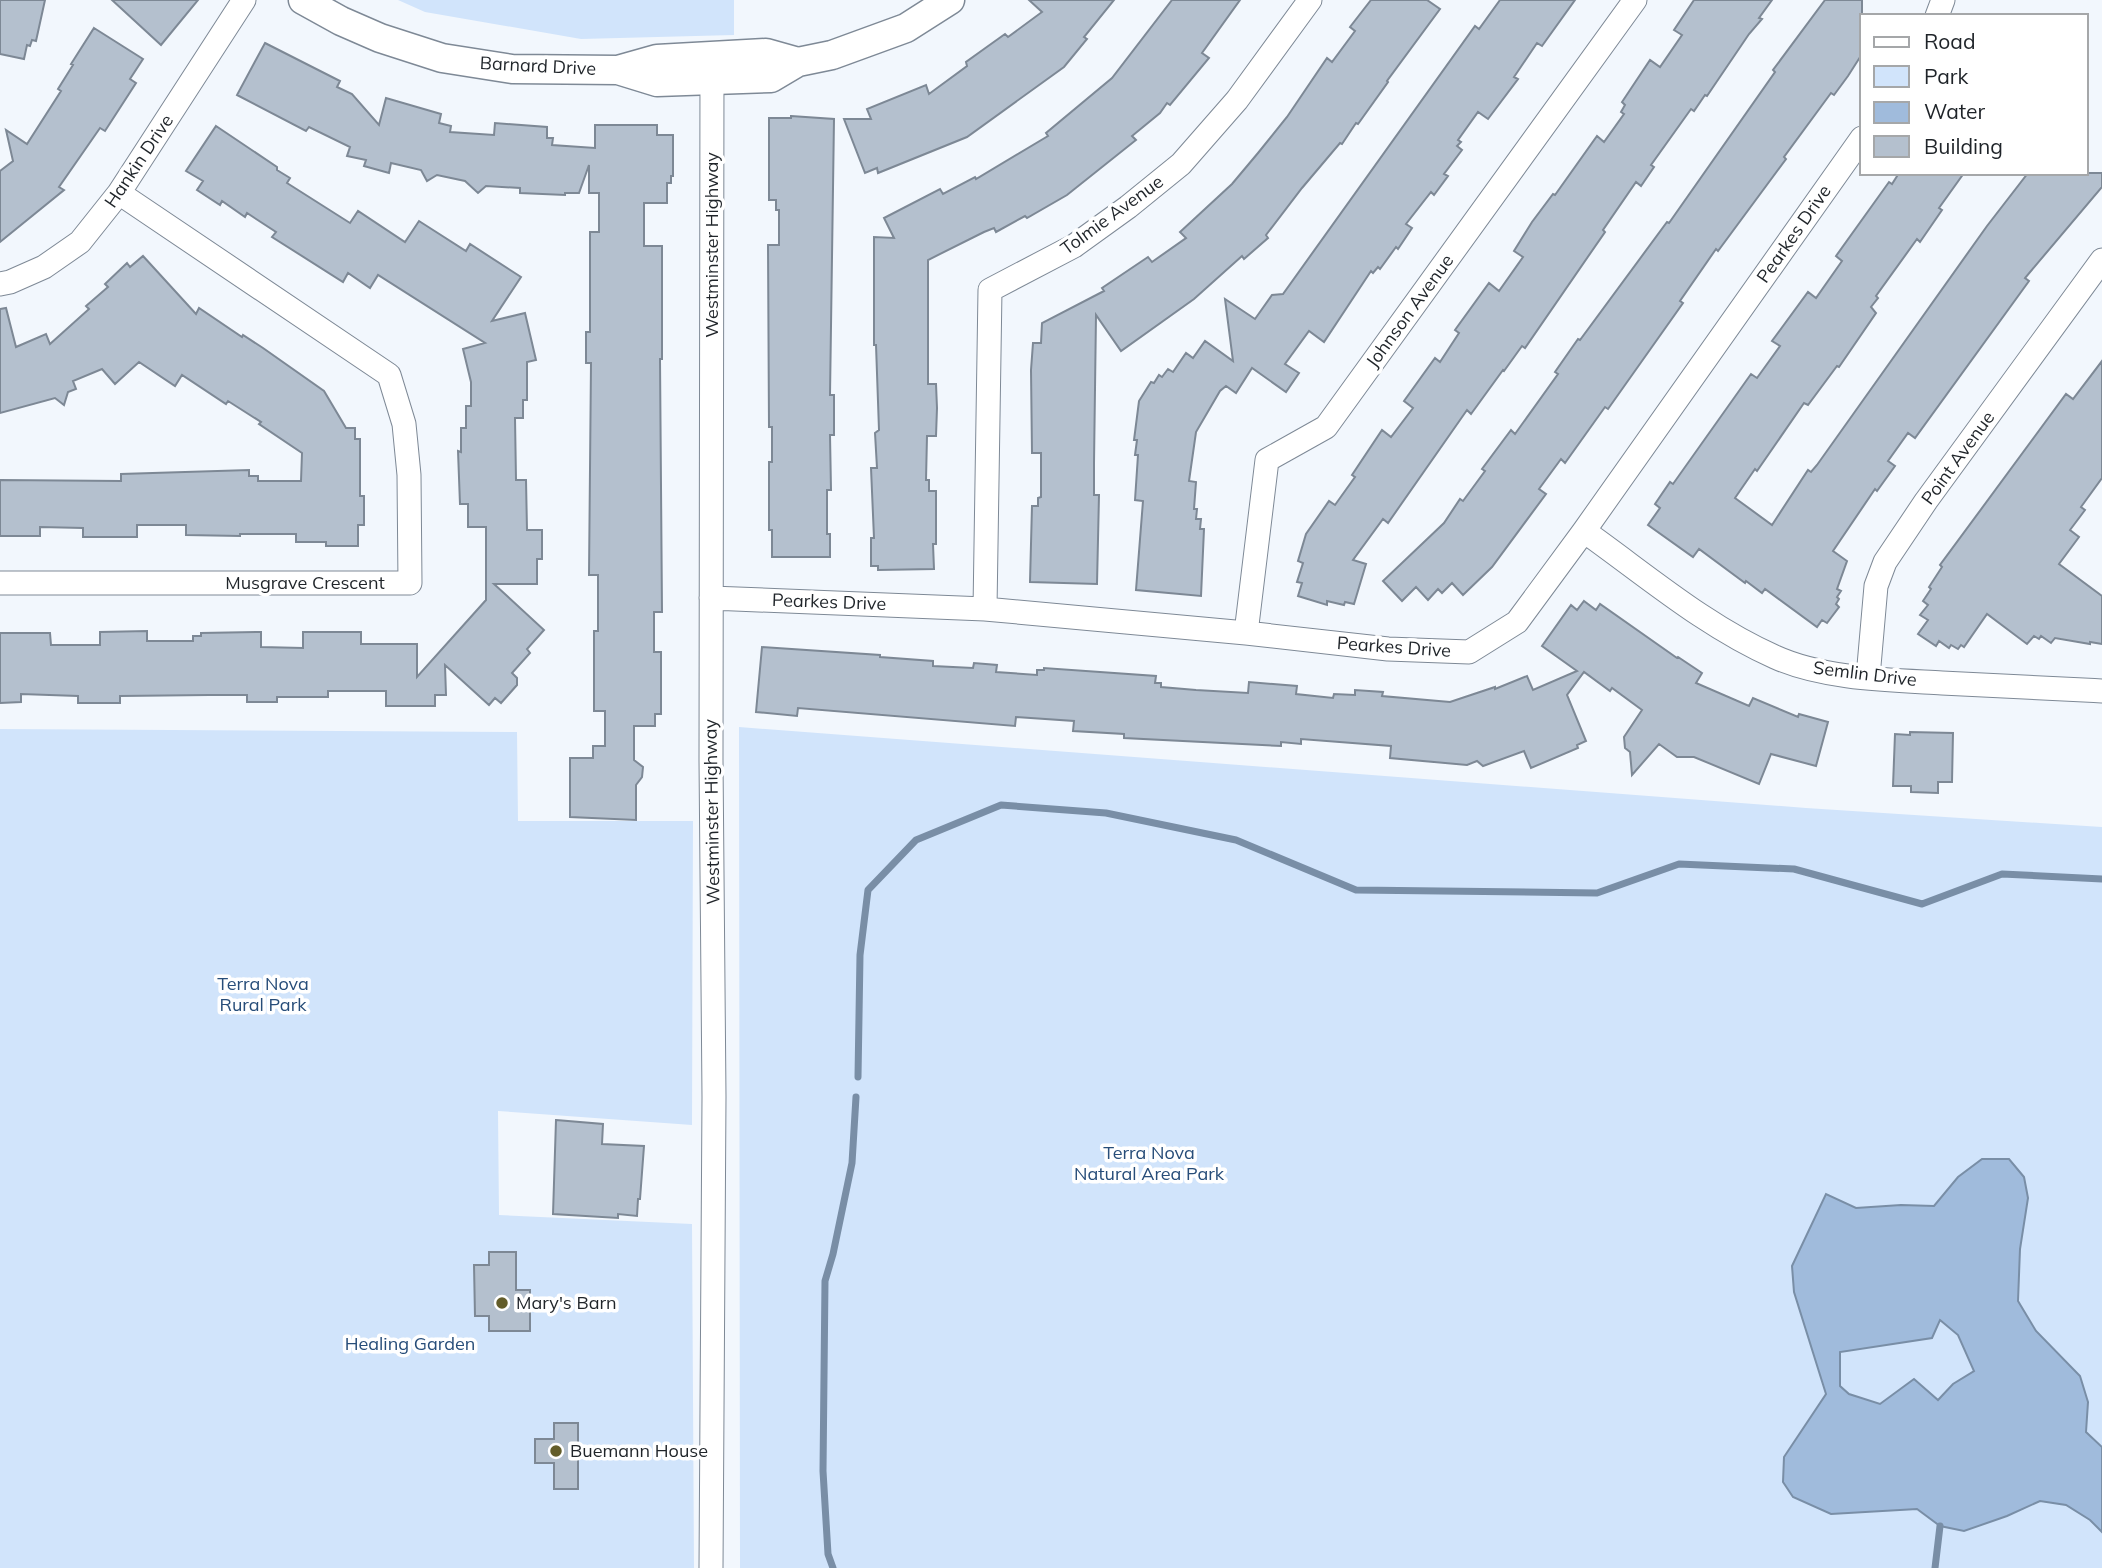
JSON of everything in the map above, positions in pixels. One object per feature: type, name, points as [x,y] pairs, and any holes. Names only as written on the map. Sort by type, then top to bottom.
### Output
[{"type":"street","name":"Hankin Drive","points":[[0,284],[44,267],[80,242],[119,193],[244,0]]},
{"type":"street","name":"Barnard Drive","points":[[303,0],[341,22],[442,58],[512,69],[618,70],[657,82],[766,53],[798,62],[832,55],[906,28],[950,0]]},
{"type":"street","name":"Tolmie Avenue","points":[[985,608],[990,290],[1074,246],[1181,164],[1237,100],[1310,0]]},
{"type":"street","name":"Johnson Avenue","points":[[1247,633],[1267,460],[1326,427],[1635,0]]},
{"type":"street","name":"Westminster Highway","points":[[710,1568],[714,1097],[712,69]]},
{"type":"street","name":"Pearkes Drive","points":[[711,598],[985,608],[1388,649],[1469,652],[1517,622],[1860,141]]},
{"type":"street","name":"Musgrave Crescent","points":[[0,583],[410,583],[409,475],[404,424],[389,375],[119,193]]},
{"type":"street","name":"Point Avenue","points":[[1868,677],[1876,586],[1885,562],[1934,490],[2102,260]]},
{"type":"street","name":"Semlin Drive","points":[[1584,531],[1684,604],[1735,637],[1766,653],[1816,670],[1868,677],[2102,691]]},
{"type":"green space","points":[[398,0],[734,0],[734,35],[581,39],[425,12]]},
{"type":"green space","name":"Terra Nova Natural Area Park","points":[[739,727],[1806,808],[2102,827],[2102,1568],[740,1568]]},
{"type":"green space","name":"Terra Nova Rural Park","points":[[0,729],[517,732],[518,821],[693,821],[692,1125],[498,1111],[499,1215],[692,1224],[694,1568],[0,1568]]},
{"type":"water","points":[[1982,1159],[2009,1159],[2024,1177],[2028,1198],[2020,1249],[2018,1301],[2036,1331],[2080,1376],[2088,1402],[2086,1432],[2102,1447],[2102,1532],[2090,1520],[2066,1505],[2040,1501],[1964,1531],[1940,1526],[1917,1509],[1831,1514],[1793,1497],[1783,1482],[1784,1457],[1826,1394],[1794,1292],[1792,1266],[1826,1194],[1856,1208],[1934,1206],[1958,1177]],"holes":[[[1940,1320],[1958,1335],[1974,1371],[1953,1384],[1938,1400],[1914,1379],[1880,1404],[1849,1394],[1840,1386],[1840,1352],[1932,1338]]]},
{"type":"building","points":[[0,0],[45,0],[36,41],[32,40],[30,46],[27,45],[24,59],[0,54]]},
{"type":"building","points":[[112,0],[198,0],[161,45]]},
{"type":"building","points":[[1029,0],[1114,0],[1064,67],[967,137],[878,173],[877,168],[865,173],[844,119],[871,119],[867,109],[926,85],[929,94],[967,66],[966,62],[1005,34],[1008,37],[1042,12]]},
{"type":"building","points":[[1172,0],[1240,0],[1202,53],[1209,58],[1170,105],[1167,103],[1160,113],[1132,136],[1136,140],[1067,195],[1027,218],[1025,216],[996,232],[994,228],[984,232],[928,260],[928,384],[936,384],[937,408],[936,436],[927,436],[926,480],[929,480],[929,491],[936,491],[934,569],[878,570],[878,566],[871,566],[871,538],[874,538],[871,468],[877,468],[875,433],[879,430],[874,345],[874,237],[894,238],[884,218],[940,189],[943,194],[975,177],[976,179],[1048,136],[1046,133],[1112,78]]},
{"type":"building","points":[[1371,0],[1427,0],[1440,9],[1358,124],[1356,123],[1342,144],[1340,143],[1302,188],[1266,235],[1268,238],[1244,259],[1242,256],[1194,299],[1121,351],[1096,315],[1094,495],[1099,495],[1097,584],[1030,582],[1032,506],[1038,506],[1038,498],[1041,497],[1041,453],[1032,453],[1031,370],[1033,343],[1041,343],[1042,323],[1104,291],[1102,288],[1148,257],[1152,262],[1186,238],[1180,232],[1232,184],[1258,153],[1287,117],[1327,58],[1332,62],[1355,31],[1350,27]]},
{"type":"building","points":[[1500,0],[1575,0],[1542,46],[1537,43],[1514,77],[1518,79],[1488,119],[1478,112],[1458,140],[1461,142],[1457,146],[1462,150],[1444,174],[1448,176],[1434,195],[1431,192],[1406,224],[1412,228],[1398,249],[1396,247],[1380,269],[1378,267],[1373,273],[1371,271],[1324,342],[1309,331],[1285,364],[1299,373],[1286,392],[1252,368],[1236,393],[1226,386],[1220,391],[1196,432],[1189,481],[1196,482],[1194,509],[1197,509],[1196,519],[1201,519],[1200,529],[1204,529],[1201,596],[1136,590],[1143,501],[1135,500],[1138,455],[1135,455],[1137,440],[1134,440],[1139,401],[1151,382],[1154,383],[1159,375],[1162,377],[1168,369],[1173,372],[1186,353],[1193,358],[1205,341],[1233,361],[1225,299],[1255,319],[1272,295],[1283,294],[1475,26],[1479,29]]},
{"type":"building","points":[[1694,0],[1772,0],[1759,18],[1762,19],[1707,96],[1705,95],[1694,111],[1691,109],[1651,165],[1654,167],[1641,186],[1636,182],[1525,348],[1522,346],[1471,414],[1467,410],[1388,523],[1383,519],[1353,560],[1366,564],[1354,604],[1327,601],[1327,605],[1298,596],[1302,583],[1297,582],[1303,563],[1298,561],[1306,534],[1329,501],[1335,505],[1382,430],[1391,437],[1413,408],[1404,401],[1435,358],[1440,362],[1459,333],[1455,330],[1489,283],[1499,291],[1523,257],[1514,251],[1532,222],[1597,136],[1604,142],[1624,114],[1621,112],[1625,105],[1622,102],[1650,60],[1660,67],[1682,35],[1674,30]]},
{"type":"building","points":[[1825,0],[1862,0],[1860,57],[1848,76],[1834,95],[1831,93],[1784,157],[1786,159],[1718,251],[1716,249],[1680,301],[1683,303],[1608,409],[1605,407],[1565,463],[1561,459],[1539,489],[1546,494],[1492,567],[1463,595],[1452,583],[1442,593],[1438,589],[1428,600],[1416,587],[1402,601],[1383,581],[1444,523],[1460,499],[1463,501],[1485,471],[1482,469],[1511,430],[1515,434],[1558,374],[1555,372],[1578,339],[1580,340],[1667,222],[1669,223],[1775,72],[1773,70]]},
{"type":"building","points":[[94,28],[143,59],[130,79],[136,83],[105,131],[100,128],[59,187],[64,190],[0,242],[0,171],[13,161],[6,130],[27,144],[61,91],[58,89],[73,65],[71,64]]},
{"type":"building","points":[[265,43],[340,81],[337,87],[352,94],[379,125],[386,98],[441,114],[439,123],[451,126],[450,132],[494,135],[495,123],[547,127],[547,138],[553,138],[552,145],[595,148],[595,125],[657,125],[657,135],[673,135],[673,176],[671,183],[667,183],[667,203],[644,203],[644,246],[662,246],[662,612],[654,612],[654,652],[661,652],[661,714],[655,714],[655,726],[634,726],[634,760],[643,767],[642,777],[636,785],[636,820],[570,817],[570,758],[593,758],[593,746],[605,746],[605,711],[594,711],[594,631],[598,631],[598,575],[589,575],[591,363],[586,363],[586,332],[590,332],[590,232],[599,232],[599,193],[589,193],[589,165],[579,193],[565,195],[520,193],[520,188],[486,186],[478,193],[465,181],[437,175],[427,181],[421,170],[391,163],[389,173],[364,166],[366,160],[347,156],[350,147],[309,127],[306,131],[237,95]]},
{"type":"building","points":[[791,116],[834,119],[830,395],[834,395],[834,435],[830,435],[831,490],[827,490],[830,557],[772,557],[772,530],[769,530],[772,427],[769,427],[768,245],[779,245],[779,210],[776,210],[776,200],[769,200],[769,118]]},
{"type":"building","points":[[216,126],[277,167],[277,170],[290,178],[287,183],[350,223],[358,211],[405,242],[419,221],[466,251],[470,244],[521,277],[492,321],[525,313],[536,360],[527,362],[527,400],[523,400],[523,418],[515,418],[516,480],[526,480],[527,530],[542,530],[542,559],[537,559],[537,584],[494,584],[544,630],[527,649],[530,653],[512,673],[517,678],[517,685],[501,703],[495,698],[489,705],[445,665],[446,695],[435,695],[435,706],[386,706],[386,691],[328,691],[328,697],[277,697],[277,702],[247,702],[247,695],[209,695],[120,696],[120,703],[78,703],[78,696],[21,694],[21,702],[0,703],[0,633],[50,633],[51,645],[100,645],[100,632],[147,631],[147,641],[193,641],[193,636],[201,636],[201,633],[261,632],[261,647],[303,648],[303,632],[361,632],[361,644],[417,644],[417,677],[486,600],[486,527],[468,527],[468,504],[460,504],[458,451],[461,452],[461,428],[466,428],[466,406],[471,406],[471,382],[463,349],[485,343],[378,275],[370,288],[348,273],[343,282],[272,237],[276,232],[247,213],[245,217],[222,201],[220,205],[197,190],[203,181],[186,171]]},
{"type":"building","points":[[2102,173],[2102,187],[2025,278],[2029,281],[1915,438],[1908,433],[1888,461],[1895,466],[1877,491],[1875,489],[1833,551],[1847,561],[1837,589],[1841,591],[1836,604],[1839,607],[1827,623],[1822,620],[1817,627],[1765,589],[1762,593],[1746,581],[1745,583],[1699,549],[1693,557],[1648,525],[1660,508],[1655,504],[1670,482],[1673,484],[1751,374],[1757,378],[1780,346],[1772,341],[1808,292],[1816,298],[1842,261],[1836,256],[1889,182],[1892,184],[1898,175],[1963,175],[1939,208],[1942,210],[1920,242],[1917,239],[1876,296],[1878,298],[1871,307],[1876,313],[1839,367],[1837,366],[1808,405],[1804,403],[1735,498],[1772,525],[1808,470],[1811,472],[1817,465],[1987,226],[2026,175]]},
{"type":"building","points":[[143,256],[196,314],[199,308],[324,391],[346,428],[355,428],[355,439],[360,439],[360,496],[364,496],[364,525],[358,525],[358,546],[296,542],[296,534],[186,535],[186,525],[137,525],[137,537],[83,537],[83,528],[40,527],[40,536],[0,536],[0,480],[121,481],[121,474],[249,470],[249,476],[258,476],[258,481],[301,481],[302,453],[259,424],[261,422],[228,401],[226,404],[182,375],[175,386],[139,362],[115,384],[102,369],[73,381],[76,389],[68,392],[64,405],[55,398],[0,413],[0,309],[6,308],[16,347],[46,334],[50,344],[89,309],[86,306],[108,287],[105,284],[127,263],[130,267]]},
{"type":"building","points":[[2102,361],[2102,478],[2081,507],[2085,510],[2070,530],[2079,537],[2059,564],[2102,596],[2102,644],[2055,638],[2051,643],[2041,636],[2039,639],[2034,636],[2027,644],[1987,614],[1964,647],[1961,645],[1958,649],[1951,645],[1949,648],[1939,641],[1936,646],[1918,634],[1928,620],[1920,615],[1928,605],[1923,601],[1942,567],[1940,565],[2066,394],[2073,399]]},
{"type":"building","points":[[1584,601],[1596,610],[1600,604],[1702,673],[1696,683],[1749,706],[1753,698],[1798,717],[1799,714],[1828,722],[1816,766],[1771,754],[1759,784],[1694,757],[1677,757],[1659,744],[1632,775],[1630,752],[1625,748],[1624,737],[1642,710],[1584,672],[1567,695],[1586,741],[1577,745],[1578,748],[1531,768],[1524,751],[1483,766],[1477,761],[1467,765],[1390,758],[1391,746],[1301,739],[1301,744],[1281,742],[1281,746],[1124,738],[1124,734],[1073,731],[1074,721],[1016,717],[1015,726],[798,708],[797,716],[756,712],[762,647],[880,655],[933,661],[933,666],[973,668],[974,663],[997,665],[996,672],[1037,675],[1037,670],[1044,668],[1156,676],[1155,683],[1161,683],[1161,687],[1196,690],[1248,693],[1249,682],[1297,686],[1296,694],[1333,698],[1334,694],[1355,695],[1355,690],[1383,692],[1382,696],[1450,702],[1527,676],[1533,690],[1577,671],[1542,646],[1571,605],[1577,610]]},
{"type":"building","points":[[1910,732],[1953,733],[1952,782],[1938,782],[1938,793],[1911,792],[1911,786],[1893,786],[1895,734],[1910,735]]},
{"type":"building","points":[[556,1120],[603,1124],[602,1144],[644,1146],[637,1216],[618,1214],[618,1218],[553,1214]]},
{"type":"building","name":"Mary's Barn","points":[[489,1252],[516,1252],[516,1290],[530,1290],[530,1331],[489,1331],[489,1316],[475,1316],[474,1265],[489,1265]]},
{"type":"building","name":"Buemann House","points":[[554,1423],[578,1423],[578,1489],[554,1489],[554,1463],[535,1463],[535,1439],[554,1439]]},
{"type":"waterway","points":[[858,1077],[860,955],[868,890],[916,840],[1001,805],[1106,813],[1236,840],[1356,890],[1597,893],[1679,864],[1794,869],[1922,904],[2002,874],[2102,879]]},
{"type":"waterway","points":[[833,1568],[828,1554],[823,1471],[825,1281],[852,1163],[856,1097]]},
{"type":"waterway","points":[[1935,1568],[1940,1526]]},
{"type":"place","name":"Mary's Barn","points":[[502,1303]]},
{"type":"place","name":"Buemann House","points":[[556,1451]]},
{"type":"park label","name":"Healing Garden","points":[[410,1344]]}]
